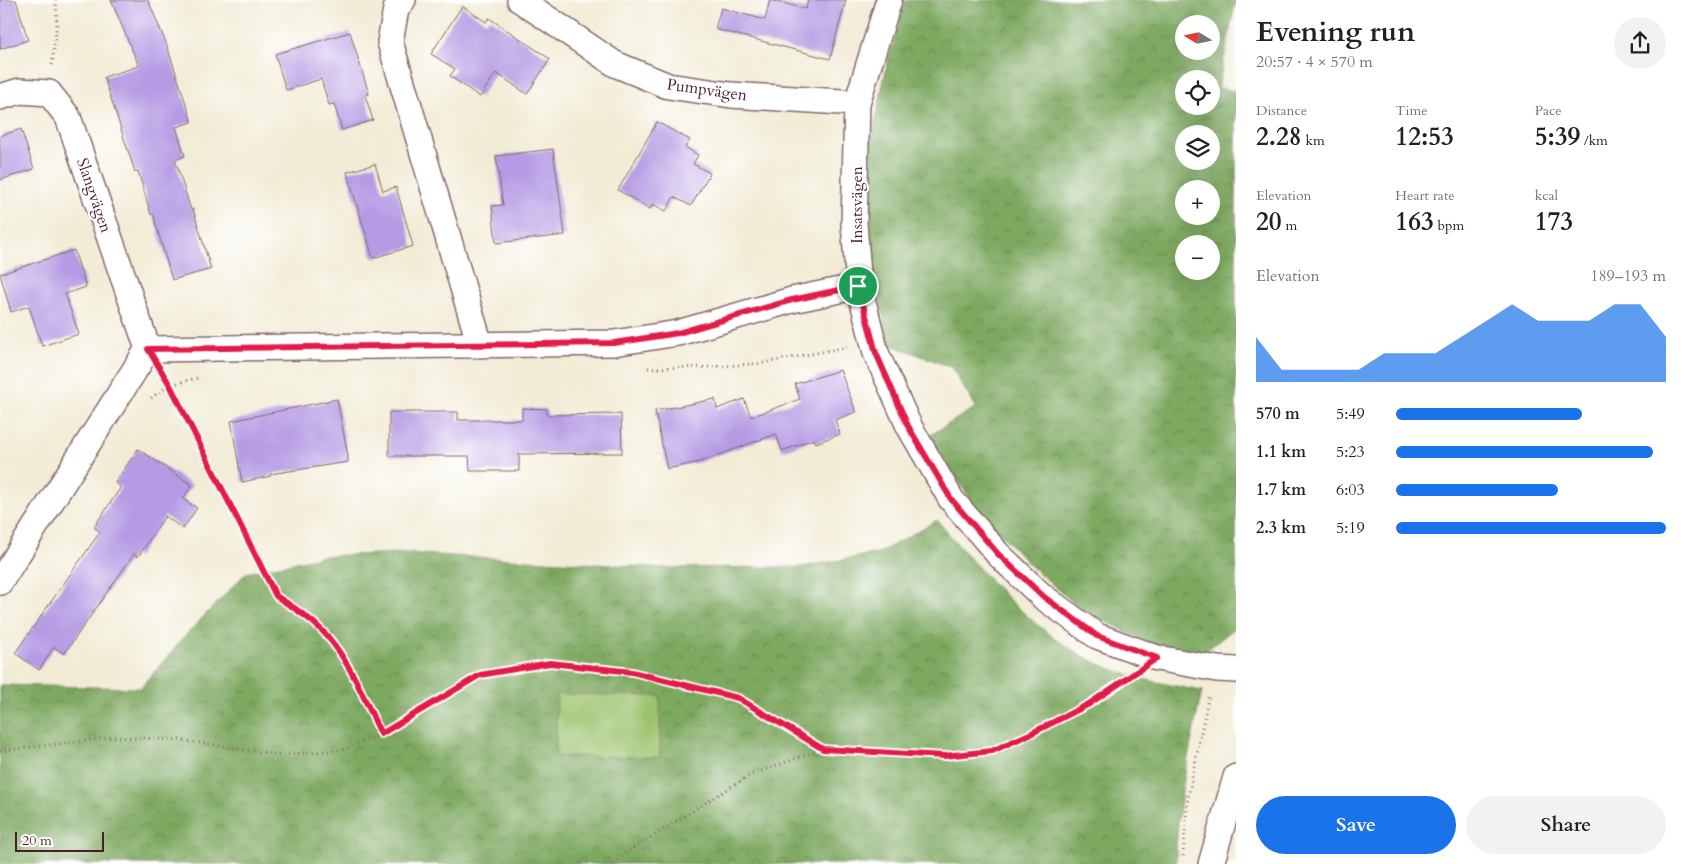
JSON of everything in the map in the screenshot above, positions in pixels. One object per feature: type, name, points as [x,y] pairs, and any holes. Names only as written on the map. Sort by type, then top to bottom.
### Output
[{"type":"street","points":[[403,0],[396,9],[390,42],[480,345]]},
{"type":"street","name":"Pumpvägen","points":[[520,0],[615,64],[668,86],[731,95],[857,104]]},
{"type":"street","name":"Insatsvägen","points":[[889,0],[857,104],[854,224],[858,286],[876,353],[908,426],[951,499],[998,554],[1044,597],[1097,636],[1157,658],[1226,670]]},
{"type":"street","points":[[0,97],[20,91],[49,93]]},
{"type":"street","name":"Slangvägen","points":[[49,93],[68,117],[148,349]]},
{"type":"street","points":[[0,582],[148,349],[614,343],[678,333],[792,300],[858,286]]},
{"type":"street","points":[[1211,864],[1236,777]]},
{"type":"path","points":[[49,93],[57,23],[56,0]]},
{"type":"path","points":[[645,368],[713,367],[764,363],[848,347]]},
{"type":"path","points":[[148,349],[170,385],[276,596],[307,617],[332,641],[352,674],[381,734]]},
{"type":"path","points":[[148,402],[170,385],[205,376]]},
{"type":"path","points":[[614,864],[624,854],[750,775],[823,749],[944,756],[992,751],[1089,704],[1157,658]]},
{"type":"path","points":[[0,751],[114,737],[180,740],[279,755],[342,750],[381,734],[480,675],[550,663],[632,672],[738,698],[823,749]]},
{"type":"path","points":[[1182,864],[1188,797],[1210,689],[1226,670]]},
{"type":"green space","points":[[906,0],[1236,0],[1220,78],[1220,70],[1175,70],[1175,115],[1220,115],[1220,88],[1236,91],[1236,627],[1202,654],[1151,644],[1081,609],[1030,565],[975,506],[929,436],[976,407],[951,367],[889,344],[871,257],[871,144],[887,64]]},
{"type":"green space","points":[[937,520],[974,563],[1015,605],[1060,641],[1084,656],[1120,672],[1155,682],[1202,691],[1181,798],[1176,864],[0,864],[0,685],[141,688],[185,636],[246,573],[324,556],[402,553],[667,568],[802,567],[879,553]]},
{"type":"green space","points":[[557,694],[660,696],[660,757],[556,756]]},
{"type":"building","points":[[0,0],[16,0],[28,40],[0,49]]},
{"type":"building","points":[[111,0],[148,0],[166,43],[192,122],[176,127],[185,156],[175,160],[191,210],[193,209],[211,269],[172,280],[153,214],[151,215],[138,171],[135,172],[104,77],[139,66]]},
{"type":"building","points":[[770,0],[806,9],[808,0],[846,0],[830,59],[715,29],[721,8],[765,20]]},
{"type":"building","points":[[462,6],[486,22],[489,18],[550,59],[527,94],[496,73],[480,97],[450,76],[455,69],[431,54]]},
{"type":"building","points":[[350,32],[369,94],[365,95],[373,120],[342,130],[334,104],[329,105],[321,79],[286,90],[275,54]]},
{"type":"building","points":[[657,122],[690,140],[685,147],[698,155],[693,164],[710,173],[691,206],[674,197],[666,211],[653,204],[650,209],[618,190]]},
{"type":"building","points":[[21,129],[34,169],[0,180],[0,136]]},
{"type":"building","points":[[553,149],[565,235],[496,243],[492,206],[503,205],[496,156]]},
{"type":"building","points":[[375,164],[383,191],[396,187],[413,246],[373,258],[347,172]]},
{"type":"building","points":[[74,250],[86,287],[65,294],[79,334],[42,346],[29,306],[11,312],[0,274]]},
{"type":"building","points":[[840,370],[856,412],[835,420],[840,434],[816,443],[814,439],[782,451],[776,434],[700,462],[667,469],[655,411],[715,399],[717,409],[744,399],[751,417],[800,399],[795,384]]},
{"type":"building","points":[[337,399],[348,462],[270,474],[271,476],[242,482],[231,421]]},
{"type":"building","points":[[522,408],[547,409],[547,415],[621,414],[622,453],[519,454],[519,471],[470,471],[469,456],[389,456],[389,412],[458,412],[458,420],[522,420]]},
{"type":"building","points":[[138,449],[192,485],[183,499],[197,508],[183,529],[165,516],[138,557],[134,554],[64,654],[54,647],[39,670],[15,653],[100,532],[94,527],[121,487],[115,483]]},
{"type":"route","points":[[858,286],[876,353],[908,426],[951,499],[998,554],[1044,597],[1097,636],[1157,658],[1089,704],[992,751],[944,756],[823,749],[738,698],[632,672],[550,663],[480,675],[381,734],[352,674],[332,641],[307,617],[276,596],[170,385],[148,349],[614,343],[678,333],[792,300],[858,286]]}]
